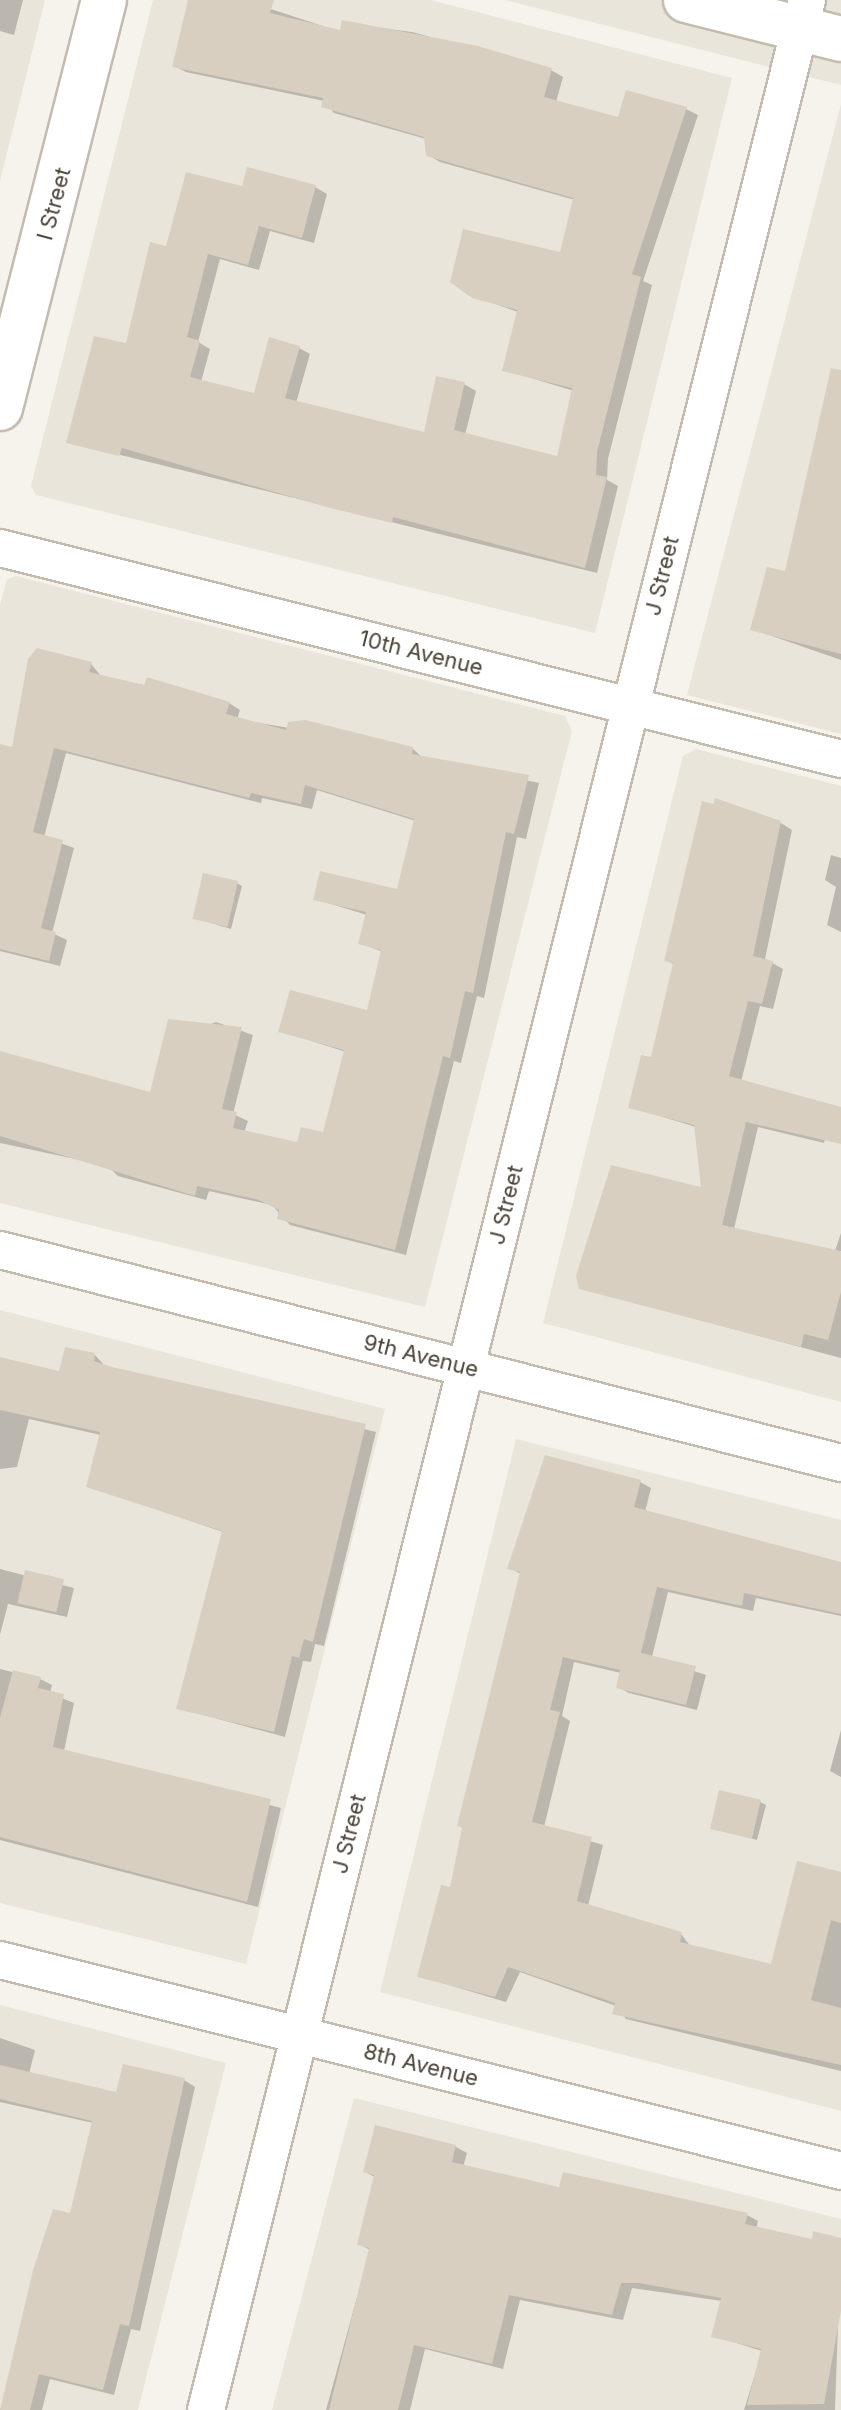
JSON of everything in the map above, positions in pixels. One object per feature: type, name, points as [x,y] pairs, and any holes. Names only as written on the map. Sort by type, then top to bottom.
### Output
[{"type":"street","name":"I Street","points":[[0,408],[104,0]]},
{"type":"street","points":[[686,0],[816,22]]},
{"type":"street","name":"J Street","points":[[206,2410],[630,706],[816,22]]},
{"type":"street","name":"10th Avenue","points":[[0,548],[841,759]]},
{"type":"street","name":"9th Avenue","points":[[0,1250],[841,1463]]},
{"type":"street","name":"8th Avenue","points":[[0,1960],[841,2171]]},
{"type":"shaded area","points":[[0,0],[45,0],[0,181]]},
{"type":"shaded area","points":[[153,0],[431,0],[732,78],[595,633],[36,495],[31,486]]},
{"type":"shaded area","points":[[505,0],[841,0],[841,85]]},
{"type":"shaded area","points":[[841,104],[841,734],[687,695]]},
{"type":"shaded area","points":[[16,576],[565,716],[572,731],[425,1307],[0,1203],[0,605],[7,579]]},
{"type":"shaded area","points":[[696,749],[841,786],[841,1402],[543,1323],[683,756]]},
{"type":"shaded area","points":[[0,1310],[385,1409],[246,1964],[0,1903]]},
{"type":"shaded area","points":[[516,1439],[841,1520],[841,2111],[380,1992]]},
{"type":"shaded area","points":[[0,2005],[226,2063],[138,2410],[0,2410]]},
{"type":"shaded area","points":[[354,2098],[841,2219],[841,2410],[272,2410]]},
{"type":"building","points":[[188,0],[274,0],[270,13],[340,30],[342,20],[478,46],[552,68],[544,97],[618,117],[626,90],[687,107],[632,274],[641,277],[597,452],[596,475],[607,477],[585,568],[393,517],[392,523],[330,508],[122,448],[119,456],[66,443],[94,336],[126,343],[150,242],[166,246],[186,172],[242,186],[247,167],[316,185],[302,238],[259,226],[248,265],[208,254],[187,337],[200,341],[190,377],[254,393],[269,337],[300,346],[285,398],[424,432],[436,376],[465,382],[454,430],[557,456],[572,388],[502,371],[517,310],[472,298],[450,282],[463,229],[560,252],[573,198],[426,156],[424,137],[321,107],[323,98],[172,67]]},
{"type":"building","points":[[831,368],[841,370],[841,654],[750,630],[767,567],[785,571]]},
{"type":"building","points":[[37,648],[92,662],[89,672],[144,685],[147,677],[230,702],[226,714],[286,730],[288,722],[305,720],[413,747],[412,754],[529,775],[514,834],[506,832],[473,993],[465,991],[450,1058],[443,1056],[395,1250],[277,1219],[279,1210],[259,1200],[197,1186],[195,1196],[0,1136],[0,1051],[150,1092],[168,1019],[242,1027],[222,1109],[237,1112],[233,1128],[297,1142],[301,1127],[323,1132],[344,1050],[278,1032],[290,990],[367,1010],[381,950],[358,944],[366,912],[313,900],[320,871],[397,889],[414,819],[305,785],[301,804],[251,793],[249,798],[54,748],[33,832],[63,840],[41,928],[56,932],[49,961],[0,949],[0,744],[12,747],[28,659]]},
{"type":"building","points":[[715,798],[781,821],[753,956],[773,961],[762,1004],[748,1001],[729,1076],[841,1107],[841,1144],[746,1122],[722,1225],[841,1251],[841,1292],[828,1340],[804,1334],[801,1347],[579,1289],[576,1276],[611,1165],[701,1187],[694,1125],[628,1108],[641,1055],[651,1057],[673,963],[664,961],[702,801],[713,804]]},
{"type":"building","points":[[203,873],[238,881],[228,927],[192,919]]},
{"type":"building","points":[[65,1347],[95,1353],[94,1361],[112,1367],[366,1424],[313,1642],[304,1639],[299,1658],[292,1656],[274,1732],[176,1709],[222,1531],[86,1487],[100,1432],[0,1410],[0,1357],[59,1371]]},
{"type":"building","points":[[545,1455],[641,1480],[634,1507],[841,1562],[841,1614],[744,1593],[742,1606],[657,1587],[641,1653],[696,1666],[686,1705],[616,1688],[620,1670],[563,1657],[550,1710],[560,1712],[532,1822],[592,1837],[577,1901],[682,1932],[680,1942],[771,1964],[797,1861],[841,1872],[841,1923],[831,1920],[811,2000],[841,2008],[841,2065],[612,2014],[615,2003],[508,1967],[495,1997],[417,1977],[441,1885],[450,1887],[462,1828],[457,1826],[520,1572],[507,1569]]},
{"type":"building","points":[[25,1570],[64,1579],[56,1612],[17,1603]]},
{"type":"building","points":[[13,1670],[41,1677],[38,1688],[64,1694],[53,1747],[271,1799],[247,1902],[0,1837],[0,1718]]},
{"type":"building","points":[[719,1790],[761,1800],[752,1839],[710,1829]]},
{"type":"building","points":[[123,2064],[185,2078],[129,2326],[120,2324],[103,2390],[39,2374],[30,2410],[0,2410],[33,2270],[53,2209],[70,2213],[92,2121],[0,2099],[0,2065],[116,2092]]},
{"type":"building","points":[[375,2125],[456,2145],[452,2162],[559,2187],[563,2172],[748,2213],[745,2224],[812,2239],[813,2231],[841,2238],[841,2311],[824,2404],[747,2405],[761,2349],[711,2337],[721,2298],[639,2283],[621,2283],[612,2315],[509,2295],[492,2364],[414,2345],[398,2410],[329,2410],[369,2248],[357,2245],[374,2175],[363,2172]]}]
